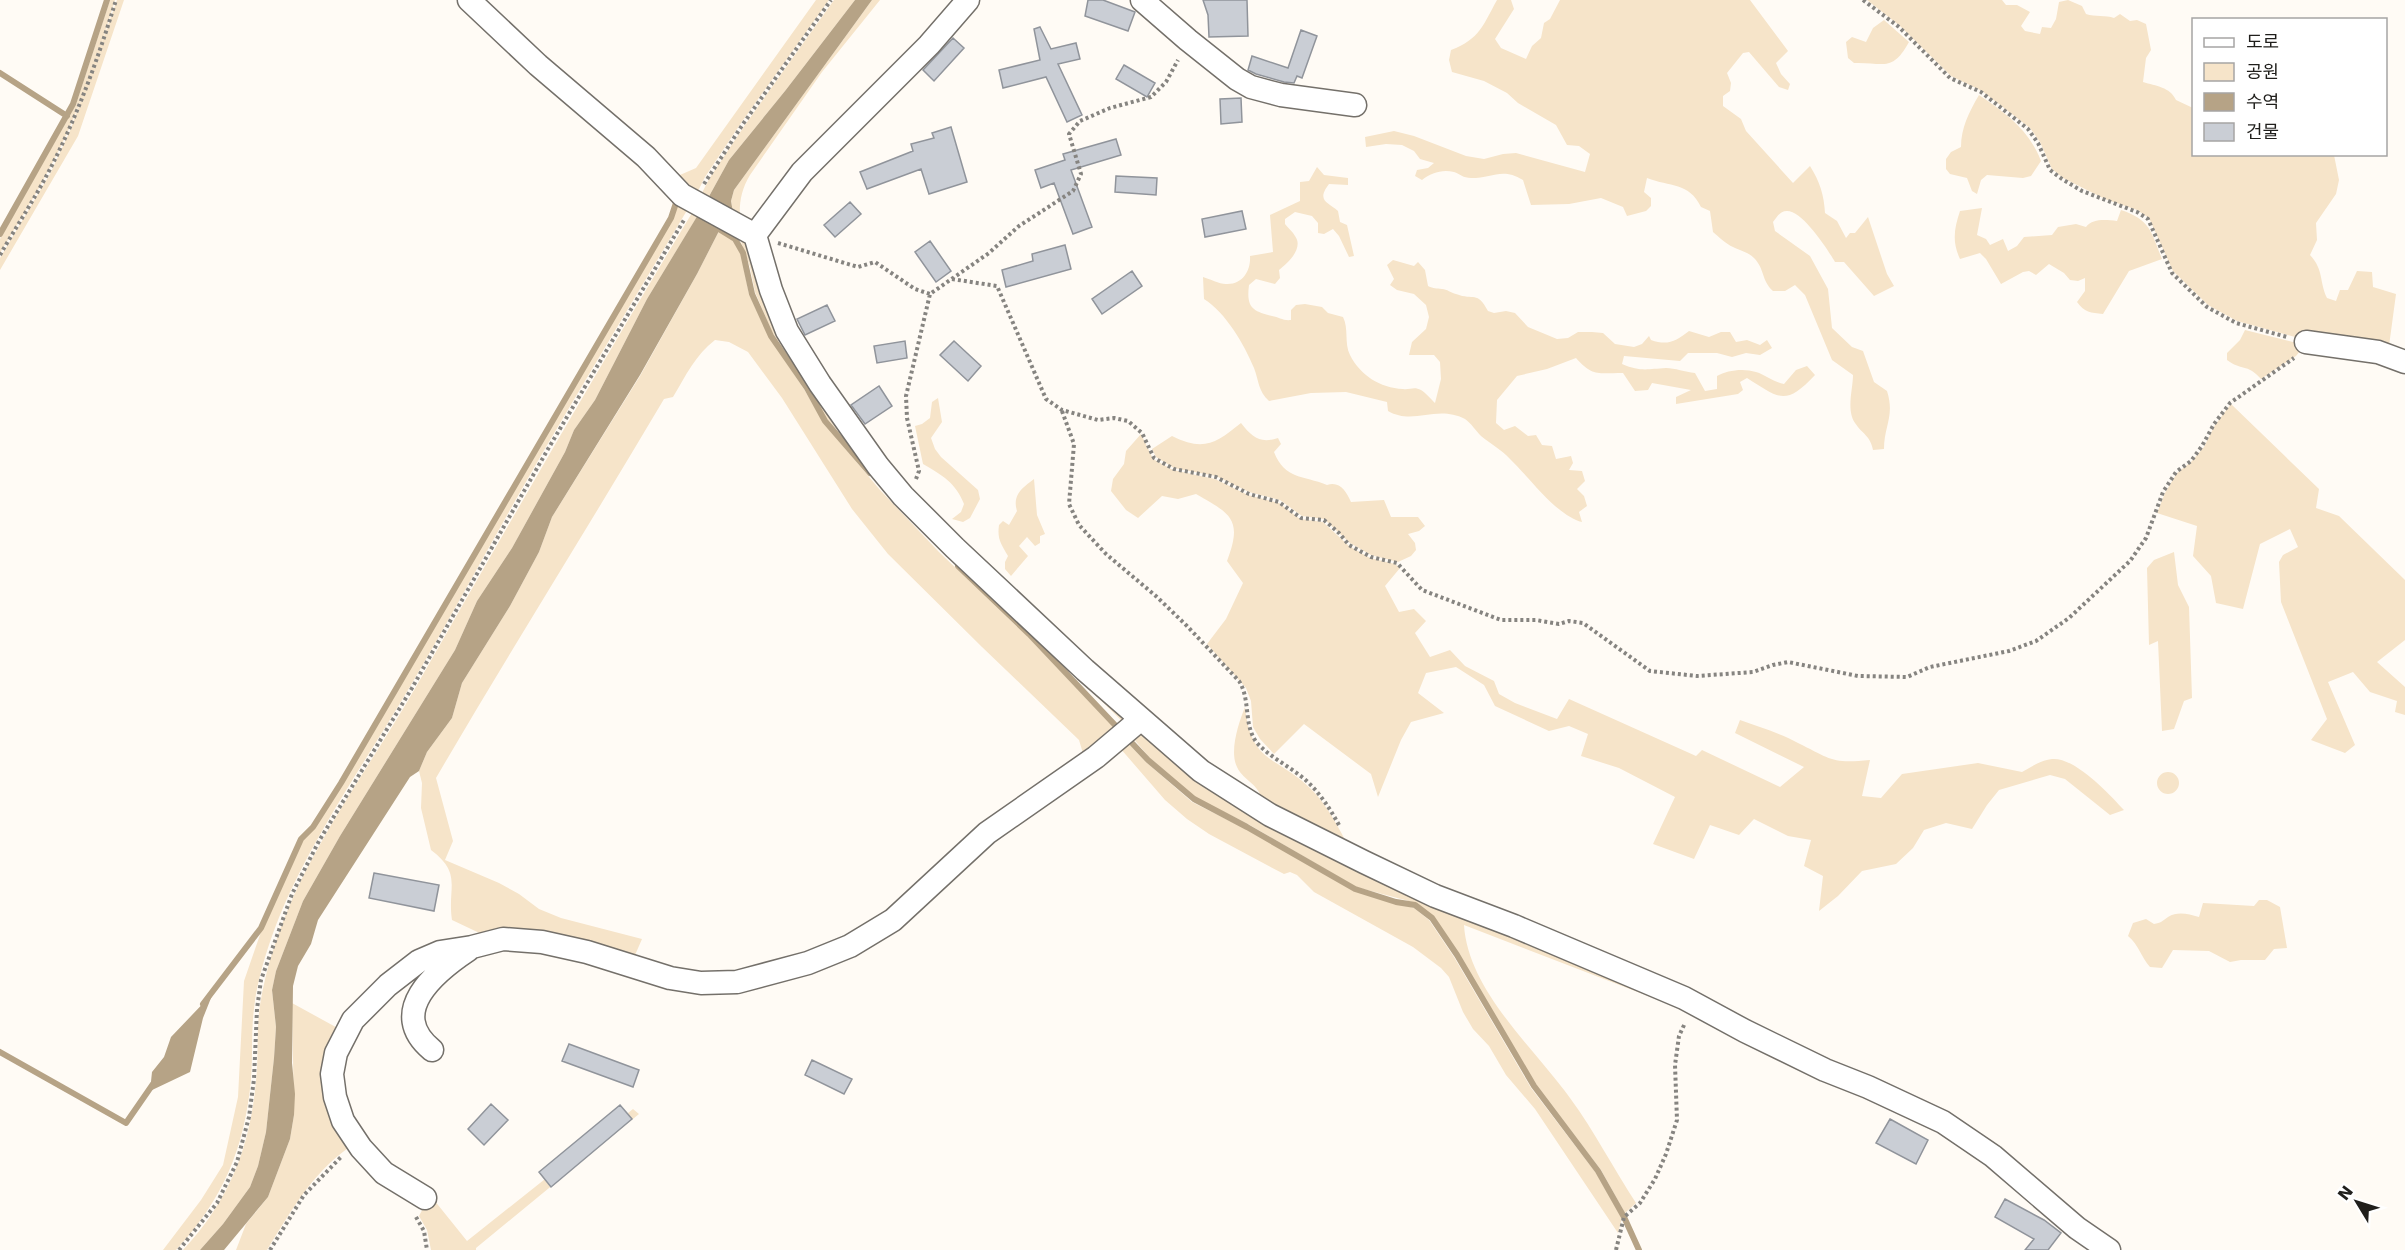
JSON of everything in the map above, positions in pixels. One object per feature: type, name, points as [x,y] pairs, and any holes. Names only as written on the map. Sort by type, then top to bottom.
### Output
[{"type":"street","points":[[469,0],[538,65],[646,157],[682,195],[746,230],[787,331],[820,384],[878,466],[903,496],[1085,670],[1131,728],[1270,815],[1435,896],[1514,926],[1697,1005],[1825,1070],[1943,1122],[1993,1156],[2077,1228],[2109,1250]]},
{"type":"street","points":[[746,230],[929,45],[968,0]]},
{"type":"street","points":[[1142,0],[1188,40],[1237,79],[1251,87],[1281,95],[1355,105]]},
{"type":"street","points":[[2315,343],[2378,352],[2405,362]]},
{"type":"street","points":[[425,1198],[384,1173],[361,1148],[343,1120],[335,1097],[332,1074],[336,1053],[353,1020],[388,985],[419,961],[440,952],[503,939],[542,942],[587,952],[670,978],[701,983],[737,981],[808,963],[850,946],[893,920],[987,833],[1131,728]]},
{"type":"street","points":[[432,1050],[422,1042],[417,1032],[413,1016],[416,1000],[430,981],[453,960],[472,947]]},
{"type":"path","points":[[0,255],[49,173],[69,130],[83,98],[116,0]]},
{"type":"path","points":[[179,1250],[217,1203],[237,1162],[249,1117],[254,1079],[256,1009],[261,980],[297,884],[319,841],[412,688],[548,448],[707,178],[831,0]]},
{"type":"path","points":[[1863,0],[1899,27],[1950,78],[1981,92],[2028,129],[2038,143],[2050,170],[2082,191],[2137,212],[2148,219],[2172,273],[2207,307],[2236,323],[2315,343]]},
{"type":"path","points":[[903,496],[913,484],[919,471],[907,418],[906,396],[930,294],[989,253],[1019,226],[1073,191],[1081,174],[1070,134],[1080,121],[1110,108],[1151,97],[1166,82],[1188,40]]},
{"type":"path","points":[[746,230],[858,267],[875,262],[915,289],[930,294]]},
{"type":"path","points":[[952,279],[997,286],[1046,399],[1062,410],[1098,420],[1114,418],[1128,421],[1142,433],[1154,458],[1174,469],[1216,477],[1249,494],[1280,502],[1301,518],[1324,520],[1349,545],[1371,556],[1397,563],[1422,590],[1501,620],[1536,620],[1559,624],[1569,621],[1583,623],[1650,671],[1697,676],[1753,672],[1788,663],[1858,675],[1907,677],[1930,667],[2009,651],[2036,641],[2069,618],[2130,561],[2146,538],[2163,492],[2176,472],[2191,461],[2230,403],[2315,343]]},
{"type":"path","points":[[1062,410],[1074,444],[1070,504],[1079,525],[1106,554],[1187,626],[1239,681],[1245,691],[1250,729],[1256,741],[1272,757],[1303,778],[1317,792],[1342,830]]},
{"type":"path","points":[[1616,1250],[1624,1217],[1640,1203],[1655,1179],[1674,1131],[1677,1120],[1675,1065],[1678,1043],[1683,1026],[1697,1005]]},
{"type":"path","points":[[270,1250],[304,1195],[337,1160],[350,1150],[361,1148]]},
{"type":"path","points":[[425,1198],[416,1216],[424,1231],[428,1250]]},
{"type":"green space","points":[[110,0],[115,0],[86,88],[68,131],[42,183],[0,253],[0,239],[76,104]]},
{"type":"green space","points":[[117,0],[124,0],[78,136],[0,270],[0,258],[50,174],[70,131]]},
{"type":"green space","points":[[816,0],[829,0],[741,123],[705,177],[695,197],[673,178],[696,168]]},
{"type":"green space","points":[[834,0],[855,0],[729,160],[707,200],[700,197],[709,179],[745,125]]},
{"type":"green space","points":[[872,0],[880,0],[822,72],[750,175],[741,197],[740,220],[734,218],[731,201],[734,190]]},
{"type":"green space","points":[[1497,0],[1511,0],[1514,9],[1495,39],[1501,48],[1526,59],[1532,46],[1541,38],[1544,23],[1550,19],[1560,0],[1750,0],[1788,51],[1776,63],[1781,74],[1790,84],[1788,90],[1779,87],[1749,52],[1743,53],[1727,73],[1731,83],[1730,91],[1723,96],[1723,106],[1741,119],[1746,131],[1793,183],[1810,166],[1821,189],[1825,213],[1837,221],[1846,238],[1850,233],[1855,233],[1868,217],[1887,274],[1894,286],[1874,296],[1844,262],[1835,262],[1814,232],[1800,217],[1785,211],[1773,222],[1775,231],[1810,256],[1828,289],[1832,328],[1852,347],[1863,351],[1874,382],[1887,391],[1890,414],[1884,449],[1873,450],[1868,438],[1852,418],[1850,406],[1853,375],[1832,360],[1805,295],[1795,285],[1785,291],[1773,291],[1754,258],[1728,244],[1713,232],[1710,211],[1701,207],[1691,193],[1685,189],[1647,178],[1644,192],[1651,198],[1651,206],[1646,211],[1627,216],[1623,207],[1601,198],[1569,204],[1531,205],[1523,180],[1516,176],[1503,174],[1468,178],[1454,172],[1441,171],[1422,180],[1415,176],[1417,170],[1428,168],[1434,163],[1420,159],[1414,151],[1402,145],[1386,144],[1366,147],[1365,137],[1394,131],[1414,136],[1466,156],[1484,159],[1516,153],[1585,172],[1590,154],[1579,146],[1567,145],[1556,125],[1484,81],[1452,72],[1449,60],[1451,50],[1475,36]]},
{"type":"green space","points":[[1867,0],[2002,0],[2006,5],[2017,5],[2030,12],[2021,26],[2025,31],[2040,34],[2042,27],[2051,28],[2056,19],[2059,2],[2068,0],[2082,6],[2086,14],[2114,18],[2120,14],[2130,21],[2137,20],[2146,24],[2151,50],[2146,58],[2143,82],[2170,92],[2176,100],[2192,108],[2192,156],[2334,156],[2339,180],[2336,194],[2316,223],[2317,240],[2310,255],[2319,271],[2327,298],[2336,301],[2340,290],[2348,290],[2357,271],[2372,272],[2373,287],[2396,294],[2389,346],[2306,340],[2237,321],[2208,305],[2173,271],[2149,218],[2137,210],[2105,199],[2063,178],[2052,169],[2040,142],[2030,128],[1982,91],[1951,76],[1900,26]]},
{"type":"green space","points":[[1884,20],[1909,42],[1903,52],[1892,62],[1886,64],[1854,63],[1848,58],[1846,42],[1852,37],[1866,42],[1873,28]]},
{"type":"green space","points":[[1979,95],[2016,124],[2030,140],[2041,161],[2031,176],[2023,178],[1987,175],[1981,180],[1977,194],[1972,191],[1967,178],[1950,174],[1946,169],[1946,159],[1951,152],[1961,147],[1966,120]]},
{"type":"green space","points":[[1317,167],[1324,175],[1348,178],[1348,185],[1329,184],[1323,198],[1338,211],[1340,222],[1347,225],[1354,256],[1349,257],[1333,229],[1324,234],[1318,233],[1318,223],[1312,216],[1295,212],[1285,219],[1285,224],[1297,241],[1296,250],[1279,270],[1280,278],[1275,284],[1256,279],[1249,285],[1250,304],[1260,312],[1286,320],[1291,320],[1291,310],[1296,305],[1305,304],[1322,307],[1328,313],[1343,317],[1347,346],[1354,362],[1365,374],[1386,386],[1419,389],[1435,403],[1441,379],[1440,362],[1434,355],[1409,355],[1412,342],[1426,329],[1429,317],[1426,305],[1414,294],[1397,290],[1390,285],[1394,279],[1387,265],[1393,260],[1414,266],[1418,262],[1425,270],[1428,286],[1478,298],[1488,311],[1494,313],[1506,311],[1515,313],[1528,327],[1557,339],[1568,338],[1578,332],[1603,333],[1615,344],[1634,347],[1642,344],[1649,336],[1651,340],[1657,342],[1667,342],[1676,340],[1689,331],[1709,337],[1721,332],[1730,332],[1736,342],[1747,340],[1760,345],[1767,340],[1772,348],[1760,355],[1746,353],[1732,357],[1717,353],[1688,353],[1680,361],[1624,356],[1622,364],[1634,368],[1669,368],[1695,373],[1705,391],[1717,389],[1717,376],[1736,370],[1756,372],[1784,384],[1796,370],[1807,366],[1815,375],[1796,392],[1789,395],[1775,394],[1747,378],[1740,382],[1743,390],[1738,394],[1676,404],[1676,397],[1691,390],[1652,383],[1648,390],[1635,391],[1623,373],[1596,373],[1576,358],[1547,369],[1517,376],[1497,400],[1496,423],[1504,430],[1515,426],[1528,436],[1536,435],[1542,445],[1552,446],[1556,459],[1571,456],[1573,463],[1569,470],[1582,471],[1585,481],[1577,489],[1584,496],[1587,506],[1579,512],[1582,522],[1553,504],[1507,456],[1481,436],[1465,419],[1444,414],[1398,415],[1388,411],[1387,402],[1346,392],[1311,393],[1269,401],[1261,390],[1254,368],[1240,339],[1220,312],[1204,299],[1203,277],[1223,284],[1232,284],[1245,276],[1250,256],[1273,252],[1270,215],[1300,201],[1300,182],[1309,181]]},
{"type":"green space","points":[[692,202],[546,447],[411,685],[333,811],[304,863],[279,918],[259,979],[253,1018],[252,1071],[248,1105],[237,1151],[219,1192],[207,1212],[176,1250],[163,1250],[201,1200],[223,1165],[238,1097],[244,981],[262,929],[302,839],[314,828],[342,783],[672,218],[677,203]]},
{"type":"green space","points":[[1982,208],[1977,235],[1986,239],[1990,245],[2003,239],[2008,251],[2017,246],[2024,237],[2052,235],[2058,227],[2076,224],[2086,227],[2096,221],[2117,221],[2121,210],[2139,218],[2149,228],[2162,259],[2129,271],[2103,314],[2091,312],[2082,308],[2077,302],[2085,291],[2085,278],[2078,281],[2070,280],[2064,273],[2049,264],[2036,275],[2029,271],[2023,272],[2001,284],[1980,253],[1960,259],[1955,235],[1960,211]]},
{"type":"green space","points":[[700,212],[647,299],[595,400],[574,430],[565,452],[512,548],[477,601],[455,650],[340,836],[303,901],[276,971],[272,990],[276,1027],[274,1058],[266,1132],[258,1166],[250,1187],[223,1224],[200,1250],[183,1250],[225,1193],[242,1151],[253,1105],[257,1072],[259,1014],[266,976],[284,920],[308,866],[402,711],[553,448],[692,213]]},
{"type":"green space","points":[[726,227],[743,234],[870,462],[1130,714],[1127,726],[944,546],[826,418],[808,385],[772,332],[755,292],[750,267],[740,239],[721,231],[733,241],[741,254],[749,294],[769,337],[823,422],[880,490],[939,552],[1027,636],[1120,734],[1085,760],[1079,740],[888,554],[852,509],[782,398],[748,352],[729,342],[715,340],[697,359],[673,397],[664,399],[436,778],[453,841],[445,860],[499,883],[539,909],[561,918],[642,939],[632,962],[490,938],[452,920],[452,882],[447,866],[431,850],[421,808],[422,783],[419,771],[427,752],[452,718],[462,683],[510,606],[539,552],[552,517],[640,376],[719,231]]},
{"type":"green space","points":[[2245,330],[2305,345],[2296,356],[2261,379],[2252,371],[2227,360],[2227,353],[2240,340]]},
{"type":"green space","points":[[938,398],[942,422],[931,438],[935,449],[978,490],[980,499],[970,518],[963,522],[952,519],[961,512],[964,504],[957,490],[942,476],[923,464],[915,426],[930,418],[932,402]]},
{"type":"green space","points":[[2231,404],[2319,489],[2316,508],[2339,516],[2405,580],[2405,640],[2377,662],[2405,687],[2405,715],[2395,712],[2397,701],[2370,692],[2353,672],[2328,682],[2355,745],[2345,753],[2311,740],[2327,719],[2281,602],[2279,562],[2283,555],[2298,547],[2290,529],[2260,544],[2243,609],[2216,603],[2211,576],[2193,556],[2197,526],[2157,513],[2177,473],[2204,447],[2215,425]]},
{"type":"green space","points":[[1241,423],[1261,440],[1278,438],[1281,444],[1274,452],[1278,461],[1289,472],[1327,485],[1336,484],[1345,491],[1351,502],[1384,500],[1391,517],[1418,517],[1425,526],[1419,531],[1408,534],[1415,543],[1416,550],[1411,556],[1398,562],[1371,555],[1350,543],[1324,519],[1302,516],[1280,500],[1249,492],[1216,476],[1174,468],[1156,457],[1152,449],[1172,436],[1193,444],[1209,443],[1224,436]]},
{"type":"green space","points":[[1141,434],[1153,459],[1173,470],[1215,479],[1248,495],[1279,503],[1300,519],[1323,522],[1349,546],[1370,558],[1395,564],[1400,568],[1385,586],[1399,612],[1414,609],[1426,621],[1415,633],[1430,657],[1450,650],[1465,666],[1494,681],[1499,694],[1515,703],[1557,719],[1569,699],[1696,756],[1702,750],[1780,787],[1804,767],[1735,733],[1740,720],[1784,736],[1832,759],[1839,761],[1870,760],[1862,796],[1881,798],[1902,774],[1978,763],[2022,772],[2044,761],[2061,760],[2081,770],[2124,810],[2110,815],[2065,779],[2050,775],[1999,790],[1972,829],[1946,823],[1924,830],[1913,848],[1896,864],[1862,871],[1838,896],[1819,911],[1823,876],[1804,866],[1811,840],[1788,836],[1754,819],[1739,835],[1710,825],[1694,859],[1653,844],[1675,797],[1619,768],[1581,756],[1588,734],[1569,726],[1549,731],[1495,706],[1484,685],[1456,667],[1426,673],[1418,693],[1444,713],[1411,722],[1401,740],[1378,797],[1371,774],[1304,724],[1274,754],[1260,739],[1253,727],[1251,701],[1246,688],[1207,644],[1226,619],[1243,583],[1227,561],[1234,536],[1231,519],[1218,507],[1196,494],[1178,499],[1162,496],[1138,518],[1126,510],[1111,491],[1113,479],[1124,464],[1126,451]]},
{"type":"green space","points":[[1034,479],[1037,515],[1045,534],[1040,536],[1040,543],[1035,546],[1027,537],[1019,546],[1028,556],[1011,576],[1005,569],[1008,556],[1000,541],[999,525],[1003,521],[1009,525],[1017,511],[1017,496]]},
{"type":"green space","points":[[2174,552],[2178,585],[2189,607],[2192,698],[2184,701],[2174,729],[2162,731],[2158,641],[2149,645],[2147,568],[2154,560]]},
{"type":"green space","points":[[1245,707],[1248,726],[1260,750],[1318,796],[1350,849],[1264,805],[1259,791],[1240,772],[1235,760],[1236,737]]},
{"type":"green space","points":[[1145,732],[1196,773],[1687,1011],[1464,925],[1468,949],[1477,972],[1490,995],[1579,1111],[1636,1203],[1625,1213],[1601,1170],[1535,1084],[1458,953],[1433,917],[1416,903],[1356,887],[1248,824],[1194,797],[1149,757],[1132,737]]},
{"type":"green space","points":[[1127,742],[1146,762],[1192,802],[1246,829],[1354,891],[1414,908],[1429,920],[1454,957],[1531,1088],[1596,1173],[1622,1218],[1618,1233],[1535,1109],[1506,1075],[1489,1046],[1473,1029],[1463,1012],[1449,977],[1441,968],[1413,947],[1314,892],[1297,875],[1290,872],[1284,874],[1209,834],[1187,819],[1165,800],[1120,748]]},
{"type":"green space","points":[[2168,772],[2176,775],[2179,783],[2176,791],[2168,794],[2160,791],[2157,783],[2160,775]]},
{"type":"green space","points":[[2259,900],[2267,900],[2280,907],[2287,948],[2274,949],[2265,960],[2230,962],[2209,951],[2173,950],[2162,968],[2150,967],[2128,936],[2133,923],[2146,919],[2154,924],[2176,914],[2199,917],[2203,903],[2254,906]]},
{"type":"green space","points":[[292,1003],[343,1031],[332,1052],[348,1148],[312,1182],[267,1250],[236,1250],[246,1224],[268,1197],[290,1139],[294,1115]]},
{"type":"green space","points":[[633,1109],[639,1114],[476,1250],[431,1250],[427,1230],[419,1216],[430,1195],[467,1241]]},
{"type":"water","points":[[855,0],[872,0],[734,190],[731,201],[734,218],[719,231],[640,375],[552,517],[539,552],[510,606],[462,683],[452,718],[427,752],[419,771],[410,777],[318,920],[311,944],[298,966],[293,986],[292,1063],[295,1094],[290,1139],[268,1197],[224,1250],[200,1250],[223,1224],[250,1187],[258,1166],[266,1132],[274,1058],[276,1027],[272,990],[276,971],[303,901],[340,836],[455,650],[477,601],[512,548],[565,452],[574,430],[595,400],[647,299],[729,160]]},
{"type":"water","points":[[213,993],[203,1018],[190,1072],[150,1091],[152,1072],[164,1057],[171,1037]]},
{"type":"building","points":[[1088,0],[1103,0],[1135,12],[1128,31],[1085,16]]},
{"type":"building","points":[[1203,0],[1247,0],[1248,36],[1209,37],[1208,15]]},
{"type":"building","points":[[1040,27],[1051,49],[1076,43],[1080,59],[1058,64],[1082,115],[1067,122],[1046,77],[1003,88],[999,70],[1040,60],[1034,29]]},
{"type":"building","points":[[1301,30],[1317,36],[1302,78],[1297,76],[1294,83],[1284,82],[1248,70],[1252,56],[1288,68]]},
{"type":"building","points":[[953,38],[964,48],[934,81],[923,70]]},
{"type":"building","points":[[1124,65],[1155,83],[1147,97],[1116,79]]},
{"type":"building","points":[[1241,98],[1242,122],[1221,124],[1220,99]]},
{"type":"building","points":[[951,127],[967,182],[929,194],[921,169],[867,189],[860,172],[913,151],[911,144],[934,138],[932,133]]},
{"type":"building","points":[[1116,139],[1121,155],[1071,170],[1092,227],[1073,234],[1054,183],[1041,188],[1035,170],[1065,160],[1063,154]]},
{"type":"building","points":[[1116,176],[1157,178],[1156,195],[1115,192]]},
{"type":"building","points":[[850,202],[861,214],[835,237],[824,225]]},
{"type":"building","points":[[1242,211],[1246,229],[1205,237],[1202,219]]},
{"type":"building","points":[[930,241],[951,271],[936,282],[915,252]]},
{"type":"building","points":[[1065,245],[1071,269],[1006,287],[1002,270],[1033,261],[1032,254]]},
{"type":"building","points":[[1132,271],[1142,286],[1102,314],[1092,299]]},
{"type":"building","points":[[827,305],[835,321],[805,335],[797,319]]},
{"type":"building","points":[[905,341],[907,358],[877,363],[874,346]]},
{"type":"building","points":[[954,341],[981,366],[968,381],[940,355]]},
{"type":"building","points":[[879,386],[892,406],[865,424],[851,405]]},
{"type":"building","points":[[374,873],[439,885],[434,911],[369,898]]},
{"type":"building","points":[[569,1044],[639,1070],[633,1087],[562,1061]]},
{"type":"building","points":[[812,1060],[852,1079],[844,1094],[805,1075]]},
{"type":"building","points":[[491,1104],[508,1120],[484,1145],[468,1129]]},
{"type":"building","points":[[620,1105],[632,1119],[551,1187],[539,1172]]},
{"type":"building","points":[[1890,1119],[1928,1140],[1916,1164],[1876,1143]]},
{"type":"building","points":[[2005,1199],[2044,1220],[2061,1233],[2048,1250],[2025,1250],[2034,1239],[1995,1217]]},
{"type":"waterway","points":[[0,234],[73,104],[107,0]]},
{"type":"waterway","points":[[0,73],[67,116]]},
{"type":"waterway","points":[[203,1004],[261,928],[301,839],[313,827],[341,783],[671,218],[676,203],[674,199]]},
{"type":"waterway","points":[[714,226],[735,239],[743,253],[752,294],[771,336],[807,388],[825,421],[870,473]]},
{"type":"waterway","points":[[958,566],[1029,634],[1148,760],[1194,799],[1355,889],[1396,902],[1415,905],[1432,918],[1457,955],[1534,1086],[1598,1171],[1624,1217],[1639,1250]]},
{"type":"waterway","points":[[0,1052],[126,1123],[153,1084]]}]
